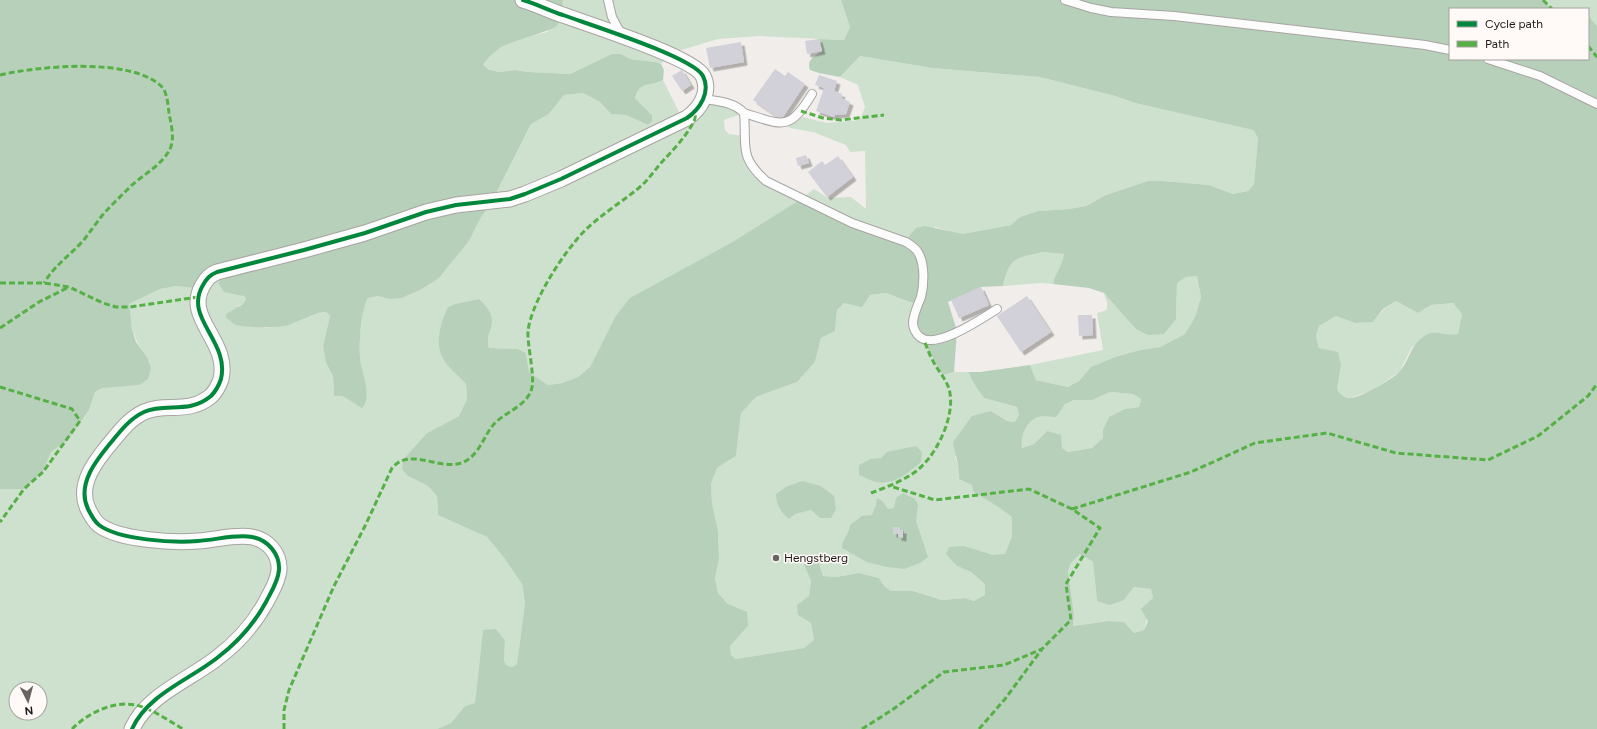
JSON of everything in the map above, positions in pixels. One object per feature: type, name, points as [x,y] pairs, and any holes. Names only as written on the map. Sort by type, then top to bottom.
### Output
[{"type":"street","points":[[132,729],[141,713],[151,702],[217,658],[236,642],[262,609],[278,577],[278,559],[270,545],[261,540],[240,536],[196,541],[170,541],[120,535],[98,524],[91,516],[84,497],[85,485],[91,470],[125,425],[136,416],[146,411],[191,406],[204,401],[213,394],[220,383],[222,361],[218,347],[204,323],[198,307],[200,289],[208,276],[217,272],[304,250],[456,204],[510,199],[525,194],[561,179],[687,118],[695,112],[704,99],[705,86],[702,75],[696,68],[687,63],[622,36],[523,0]]},
{"type":"lane","points":[[608,0],[612,17],[622,36]]},
{"type":"lane","points":[[1065,0],[1111,12],[1174,16],[1425,45],[1449,50]]},
{"type":"lane","points":[[1491,60],[1540,76],[1597,104]]},
{"type":"lane","points":[[704,99],[727,103],[740,108],[744,113],[769,121],[785,123],[790,121],[801,111],[812,94]]},
{"type":"lane","points":[[744,113],[744,144],[747,157],[755,171],[766,181],[852,223],[906,242],[913,246],[920,255],[923,279],[921,295],[913,324],[917,335],[924,340],[933,341],[944,338],[997,309]]},
{"type":"green space","points":[[0,0],[563,0],[562,15],[557,26],[507,45],[490,56],[483,65],[489,70],[500,72],[515,70],[570,74],[612,54],[621,54],[630,59],[661,64],[664,70],[663,80],[643,86],[637,92],[635,98],[652,115],[652,121],[648,125],[626,115],[611,114],[600,102],[583,93],[564,95],[549,114],[531,124],[492,201],[480,219],[469,241],[439,278],[420,290],[401,298],[389,299],[378,296],[368,298],[362,318],[360,335],[360,357],[366,384],[366,398],[362,408],[342,396],[334,396],[333,376],[326,363],[323,346],[330,316],[326,312],[318,313],[286,326],[259,327],[234,324],[226,317],[226,314],[243,304],[246,299],[244,296],[224,292],[219,284],[217,272],[200,289],[177,286],[160,289],[129,304],[132,329],[136,342],[147,357],[151,368],[148,379],[139,385],[102,388],[95,392],[89,410],[68,440],[51,452],[43,472],[24,489],[0,489]]},
{"type":"green space","points":[[563,0],[841,0],[850,27],[844,40],[759,36],[718,39],[675,52],[669,55],[661,64],[630,59],[621,54],[612,54],[570,74],[515,70],[500,72],[489,70],[483,65],[487,58],[494,52],[513,41],[547,32],[562,15]]},
{"type":"green space","points":[[841,0],[1543,0],[1551,8],[1449,8],[1449,60],[1589,60],[1589,16],[1597,26],[1597,729],[437,729],[451,723],[465,706],[475,703],[483,630],[496,629],[505,641],[504,660],[506,665],[512,667],[517,664],[525,603],[522,584],[505,559],[487,537],[438,515],[437,496],[428,486],[408,476],[402,469],[403,460],[427,433],[459,416],[467,399],[466,384],[450,368],[440,352],[439,339],[441,326],[448,307],[479,299],[489,310],[492,319],[488,336],[489,348],[518,349],[526,353],[529,372],[548,385],[562,383],[578,377],[590,367],[615,317],[630,298],[731,243],[801,199],[906,242],[916,228],[925,226],[963,234],[1011,225],[1020,217],[1038,211],[1069,209],[1086,206],[1106,195],[1148,181],[1209,185],[1233,194],[1248,191],[1254,184],[1258,138],[1253,130],[1135,103],[1115,96],[1040,77],[932,68],[860,56],[840,77],[810,70],[810,61],[822,51],[819,39],[844,40],[850,27]],"holes":[[[1043,252],[1064,254],[1053,284],[1089,288],[1104,293],[1136,329],[1148,335],[1164,334],[1176,319],[1177,283],[1186,277],[1197,276],[1201,297],[1195,317],[1185,334],[1160,347],[1140,350],[1115,357],[1091,367],[1079,381],[1067,387],[1036,380],[1030,365],[980,372],[968,372],[984,398],[1017,407],[1019,415],[1015,422],[1007,421],[991,411],[972,416],[953,442],[958,465],[959,479],[972,485],[974,492],[1012,517],[1012,536],[1005,554],[993,555],[964,546],[949,547],[946,554],[957,566],[971,572],[985,584],[985,595],[974,601],[965,598],[942,600],[913,591],[891,591],[884,586],[879,578],[859,573],[836,577],[823,576],[817,557],[809,556],[804,565],[811,581],[809,596],[797,605],[798,615],[811,623],[814,640],[804,648],[736,659],[731,655],[730,646],[748,626],[747,612],[728,604],[718,593],[715,578],[719,559],[718,531],[712,503],[711,484],[717,468],[736,456],[741,413],[756,397],[797,382],[815,362],[821,338],[835,331],[837,310],[844,303],[862,307],[870,295],[886,293],[918,305],[914,329],[923,340],[943,375],[954,372],[957,331],[948,302],[981,287],[1003,286],[1008,269],[1015,260]],[[1396,301],[1418,313],[1431,305],[1453,303],[1462,314],[1458,334],[1428,334],[1414,346],[1404,366],[1390,379],[1376,388],[1360,395],[1349,398],[1345,397],[1337,389],[1341,365],[1338,352],[1319,348],[1316,336],[1319,326],[1336,316],[1355,323],[1373,322],[1383,309]],[[1110,392],[1133,394],[1141,399],[1139,407],[1125,409],[1109,417],[1103,430],[1103,438],[1092,448],[1068,452],[1062,448],[1061,435],[1047,431],[1034,444],[1022,448],[1023,434],[1031,421],[1039,417],[1056,417],[1065,404],[1074,400],[1092,400]],[[1080,554],[1093,562],[1097,601],[1110,605],[1124,600],[1134,587],[1151,589],[1153,598],[1141,609],[1148,621],[1144,630],[1134,633],[1124,622],[1108,621],[1073,626],[1074,615],[1068,571],[1071,563]]]},
{"type":"green space","points":[[1543,0],[1597,0],[1597,26],[1589,16],[1589,8],[1551,8]]},
{"type":"green space","points":[[860,56],[932,68],[1040,77],[1115,96],[1135,103],[1253,130],[1258,138],[1254,184],[1248,191],[1233,194],[1209,185],[1148,181],[1106,195],[1086,206],[1069,209],[1038,211],[1020,217],[1011,225],[963,234],[936,227],[906,242],[801,199],[814,189],[828,198],[851,197],[866,209],[865,151],[850,152],[846,145],[813,132],[790,128],[785,123],[794,123],[803,117],[827,123],[860,120],[865,107],[858,85],[840,77]]},
{"type":"green space","points":[[663,80],[683,120],[704,99],[744,113],[724,120],[725,130],[729,134],[744,136],[755,171],[801,199],[615,317],[590,367],[578,377],[562,383],[548,385],[529,372],[526,353],[518,349],[489,348],[487,342],[492,319],[479,299],[448,307],[457,374],[466,384],[467,399],[459,416],[427,433],[408,476],[428,486],[437,496],[438,515],[487,537],[505,559],[522,584],[525,604],[517,664],[512,667],[506,665],[504,660],[505,641],[483,630],[475,703],[465,706],[451,723],[437,729],[0,729],[0,489],[24,489],[43,472],[51,452],[68,440],[89,410],[95,392],[102,388],[123,385],[130,386],[147,357],[135,338],[128,304],[160,289],[177,286],[200,289],[217,272],[246,299],[243,304],[237,306],[265,328],[286,326],[318,313],[326,312],[330,316],[323,346],[326,363],[333,376],[334,395],[342,396],[357,405],[365,383],[360,357],[360,334],[364,304],[368,298],[378,296],[389,299],[439,278],[469,241],[480,219],[492,201],[531,124],[549,114],[564,95],[583,93],[600,102],[611,114],[626,115],[648,125],[652,115],[635,98],[637,92],[642,86]]},
{"type":"green space","points":[[1043,252],[1065,254],[1053,284],[1041,283],[1003,286],[1008,269],[1015,260]]},
{"type":"green space","points":[[1197,276],[1201,297],[1195,317],[1185,334],[1160,347],[1140,350],[1115,357],[1091,367],[1079,381],[1066,387],[1036,380],[1030,365],[1103,350],[1097,313],[1107,310],[1107,302],[1104,293],[1118,308],[1176,319],[1177,283],[1186,277]]},
{"type":"green space","points":[[886,293],[918,305],[926,342],[937,367],[943,375],[954,372],[968,372],[984,398],[1017,407],[1019,415],[1016,422],[1007,421],[991,411],[955,457],[960,469],[959,479],[972,485],[1012,517],[1012,536],[1005,554],[993,556],[964,546],[957,566],[971,572],[985,584],[986,595],[974,601],[965,598],[942,600],[913,591],[891,591],[884,586],[879,578],[859,573],[836,577],[823,576],[817,557],[804,565],[811,581],[809,596],[798,615],[811,622],[814,640],[804,648],[736,659],[731,655],[730,646],[748,626],[718,593],[715,578],[719,559],[718,531],[712,503],[711,484],[717,468],[736,456],[741,413],[756,397],[797,382],[815,362],[821,338],[835,331],[837,310],[844,303],[870,295]]},
{"type":"green space","points":[[1396,301],[1418,313],[1431,305],[1453,303],[1462,314],[1458,334],[1451,336],[1439,333],[1412,347],[1400,371],[1373,390],[1350,398],[1342,396],[1337,389],[1341,365],[1319,348],[1316,336],[1319,326],[1336,316],[1355,323],[1373,322],[1384,309]]},
{"type":"green space","points":[[1110,392],[1133,394],[1141,399],[1139,407],[1125,409],[1103,430],[1103,438],[1092,448],[1068,452],[1062,448],[1047,431],[1034,444],[1022,448],[1023,434],[1027,425],[1034,419],[1039,417],[1055,417],[1065,404],[1074,400],[1092,400]]},
{"type":"green space","points":[[916,446],[922,452],[921,462],[901,477],[889,482],[883,482],[874,481],[859,475],[859,465],[871,459],[881,458],[887,452]]},
{"type":"green space","points":[[802,481],[821,486],[834,496],[836,509],[831,518],[820,518],[811,510],[795,514],[789,519],[784,514],[778,505],[776,494],[786,487]]},
{"type":"green space","points":[[903,493],[915,499],[918,505],[916,521],[928,557],[920,563],[904,569],[867,562],[842,548],[850,525],[862,516],[872,515],[877,498],[882,501],[888,509],[894,508],[896,498]]},
{"type":"green space","points":[[1080,554],[1093,562],[1097,601],[1124,600],[1134,587],[1151,589],[1153,598],[1144,630],[1134,633],[1124,622],[1108,621],[1073,626],[1074,615],[1068,571],[1071,563]]},
{"type":"building","points":[[819,39],[822,51],[807,54],[805,41]]},
{"type":"building","points":[[741,42],[744,62],[710,68],[706,48]]},
{"type":"building","points":[[775,69],[785,76],[788,72],[805,84],[781,120],[753,100]]},
{"type":"building","points":[[682,70],[691,85],[682,91],[672,76]]},
{"type":"building","points":[[819,75],[837,81],[834,91],[842,94],[841,98],[850,102],[846,114],[835,115],[834,117],[816,111],[824,88],[815,85]]},
{"type":"building","points":[[806,155],[809,163],[798,166],[796,158]]},
{"type":"building","points":[[838,156],[853,177],[827,197],[808,172],[822,161],[825,165]]},
{"type":"building","points":[[981,287],[989,305],[959,318],[951,300]]},
{"type":"building","points":[[1027,296],[1051,332],[1021,352],[997,316]]},
{"type":"building","points":[[1078,315],[1092,315],[1093,335],[1079,336]]},
{"type":"building","points":[[893,527],[900,527],[900,530],[903,530],[903,538],[898,537],[898,534],[893,534]]},
{"type":"marked path","points":[[1543,0],[1551,8]]},
{"type":"marked path","points":[[1589,47],[1597,57]]},
{"type":"marked path","points":[[0,75],[37,69],[84,66],[130,71],[148,78],[162,87],[167,99],[172,126],[171,145],[167,155],[158,165],[131,186],[112,205],[83,241],[57,266],[44,283]]},
{"type":"marked path","points":[[801,111],[823,118],[841,120],[884,115]]},
{"type":"marked path","points":[[284,729],[284,710],[289,690],[334,586],[366,524],[392,468],[401,461],[411,459],[444,464],[455,464],[465,461],[475,453],[495,423],[524,401],[531,391],[532,385],[532,370],[528,337],[530,321],[539,297],[553,273],[567,251],[581,234],[646,181],[686,134],[694,121],[695,112]]},
{"type":"marked path","points":[[0,283],[44,283],[69,287],[103,303],[116,307],[130,307],[198,297]]},
{"type":"marked path","points":[[0,328],[39,302],[69,287]]},
{"type":"marked path","points":[[871,493],[898,482],[918,470],[935,450],[945,430],[950,409],[951,398],[949,389],[924,340]]},
{"type":"marked path","points":[[1072,509],[1191,472],[1255,443],[1327,433],[1396,453],[1488,460],[1538,436],[1588,396],[1597,384]]},
{"type":"marked path","points":[[0,387],[72,409],[80,421],[43,472],[24,489],[0,522]]},
{"type":"marked path","points":[[862,729],[892,710],[944,672],[1004,665],[1042,649],[1071,620],[1066,584],[1100,528],[1072,509],[1029,489],[935,500],[890,486]]},
{"type":"marked path","points":[[979,729],[1005,699],[1042,649]]},
{"type":"marked path","points":[[72,729],[79,722],[96,712],[116,705],[126,704],[135,705],[150,710],[183,729]]},
{"type":"cycle path","points":[[132,729],[139,717],[158,697],[206,666],[238,639],[261,610],[274,587],[279,570],[279,564],[275,553],[268,545],[258,539],[239,536],[198,541],[161,541],[119,534],[99,525],[91,516],[85,500],[86,481],[95,464],[123,428],[139,414],[152,409],[194,405],[211,396],[217,388],[221,379],[222,365],[219,353],[202,319],[199,308],[198,297],[207,279],[217,272],[365,233],[426,212],[456,205],[510,199],[525,194],[561,179],[687,118],[696,110],[703,100],[706,88],[705,82],[703,76],[695,68],[661,51],[523,0]]},
{"type":"place","name":"Hengstberg","points":[[776,558]]}]
